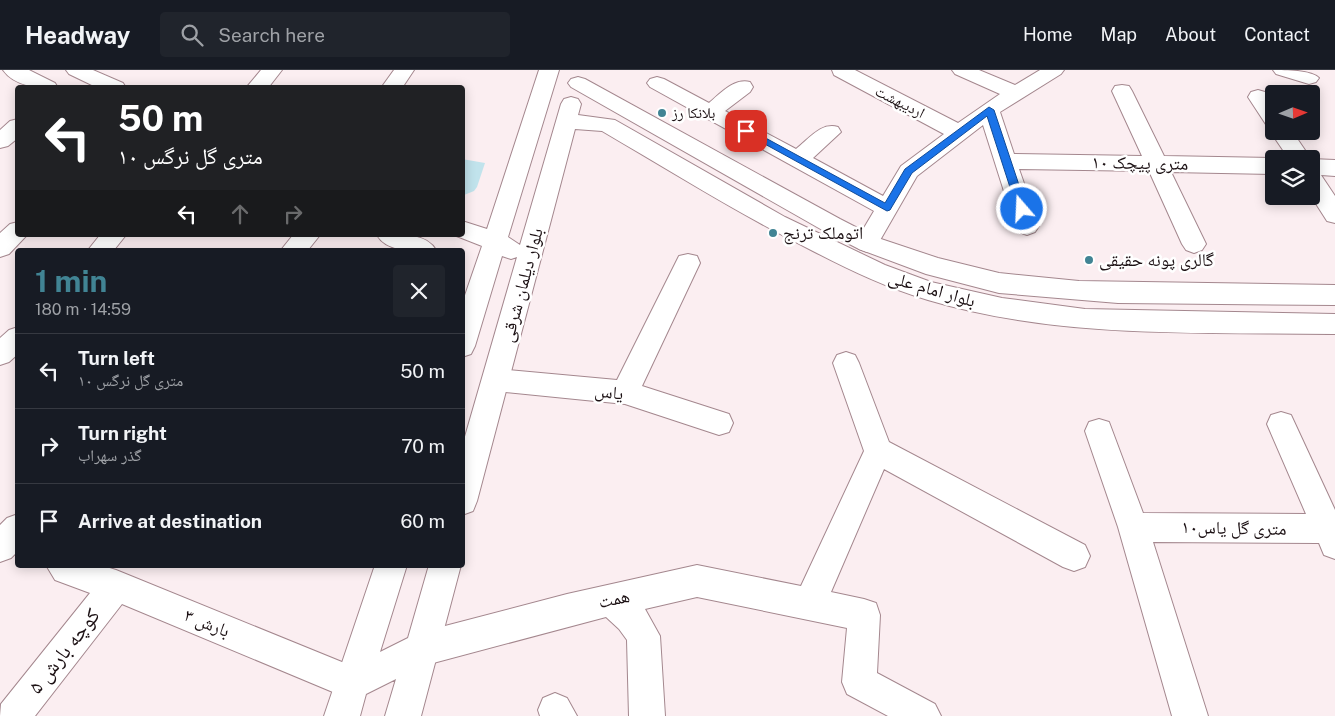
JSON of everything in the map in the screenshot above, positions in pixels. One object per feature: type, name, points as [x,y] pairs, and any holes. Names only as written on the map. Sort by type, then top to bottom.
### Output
[{"type":"street","points":[[12,70],[42,85]]},
{"type":"street","points":[[76,70],[109,85]]},
{"type":"street","points":[[259,85],[272,70]]},
{"type":"street","points":[[393,85],[404,70]]},
{"type":"street","name":"بلوار دیلمان شرقی","points":[[465,337],[549,70]]},
{"type":"street","points":[[962,70],[1016,93]]},
{"type":"street","points":[[867,243],[908,171],[989,110],[1054,70]]},
{"type":"street","points":[[1284,70],[1309,78]]},
{"type":"street","name":"اردیبهشت","points":[[841,72],[959,133]]},
{"type":"street","name":"بلوار دیلمان شرقی","points":[[465,490],[579,77]]},
{"type":"street","name":"بلوار امام علی","points":[[579,77],[615,117],[777,223],[876,272],[929,291],[1002,308],[1085,319],[1335,324]]},
{"type":"street","points":[[657,83],[887,208]]},
{"type":"street","points":[[710,112],[743,87]]},
{"type":"street","points":[[1122,91],[1194,244]]},
{"type":"street","points":[[1258,97],[1265,108]]},
{"type":"street","points":[[989,110],[1027,226]]},
{"type":"street","name":"بلوار امام علی","points":[[567,121],[615,117],[867,243],[936,267],[999,283],[1118,293],[1335,295]]},
{"type":"street","points":[[0,141],[15,128]]},
{"type":"street","points":[[798,160],[830,132]]},
{"type":"street","name":"۱۰ متری پیچک","points":[[1005,161],[1265,166]]},
{"type":"street","points":[[1320,167],[1335,168]]},
{"type":"street","points":[[1320,191],[1335,215]]},
{"type":"street","points":[[465,230],[505,245],[514,253],[521,287]]},
{"type":"street","points":[[0,248],[15,233]]},
{"type":"street","points":[[102,248],[112,237]]},
{"type":"street","points":[[295,248],[306,237]]},
{"type":"street","points":[[625,392],[688,264]]},
{"type":"street","points":[[465,269],[485,278]]},
{"type":"street","points":[[846,363],[878,451],[1074,556]]},
{"type":"street","name":"یاس","points":[[496,380],[625,392],[719,423]]},
{"type":"street","points":[[1281,424],[1333,534]]},
{"type":"street","points":[[1100,431],[1133,527],[1190,716]]},
{"type":"street","points":[[809,604],[878,451]]},
{"type":"street","name":"۱۰متری گل یاس","points":[[1133,527],[1333,534]]},
{"type":"street","name":"بارش ۳","points":[[66,568],[116,586],[352,683]]},
{"type":"street","points":[[342,716],[390,568]]},
{"type":"street","points":[[403,716],[444,568]]},
{"type":"street","name":"همت","points":[[352,683],[422,649],[610,600],[697,580],[864,615],[860,682],[923,716]]},
{"type":"street","name":"کوچه بارش ۵","points":[[13,716],[116,586]]},
{"type":"street","points":[[610,600],[632,617],[643,636],[647,716]]},
{"type":"building","points":[[465,160],[485,163],[474,191],[465,195]]},
{"type":"place","name":"بلانکا رز","points":[[662,113]]},
{"type":"place","name":"اتوملک ترنج","points":[[773,233]]},
{"type":"place","name":"گالری پونه حقیقی","points":[[1089,260]]},
{"type":"route","points":[[746,131],[887,208],[908,171],[989,110],[1022,209]]}]
